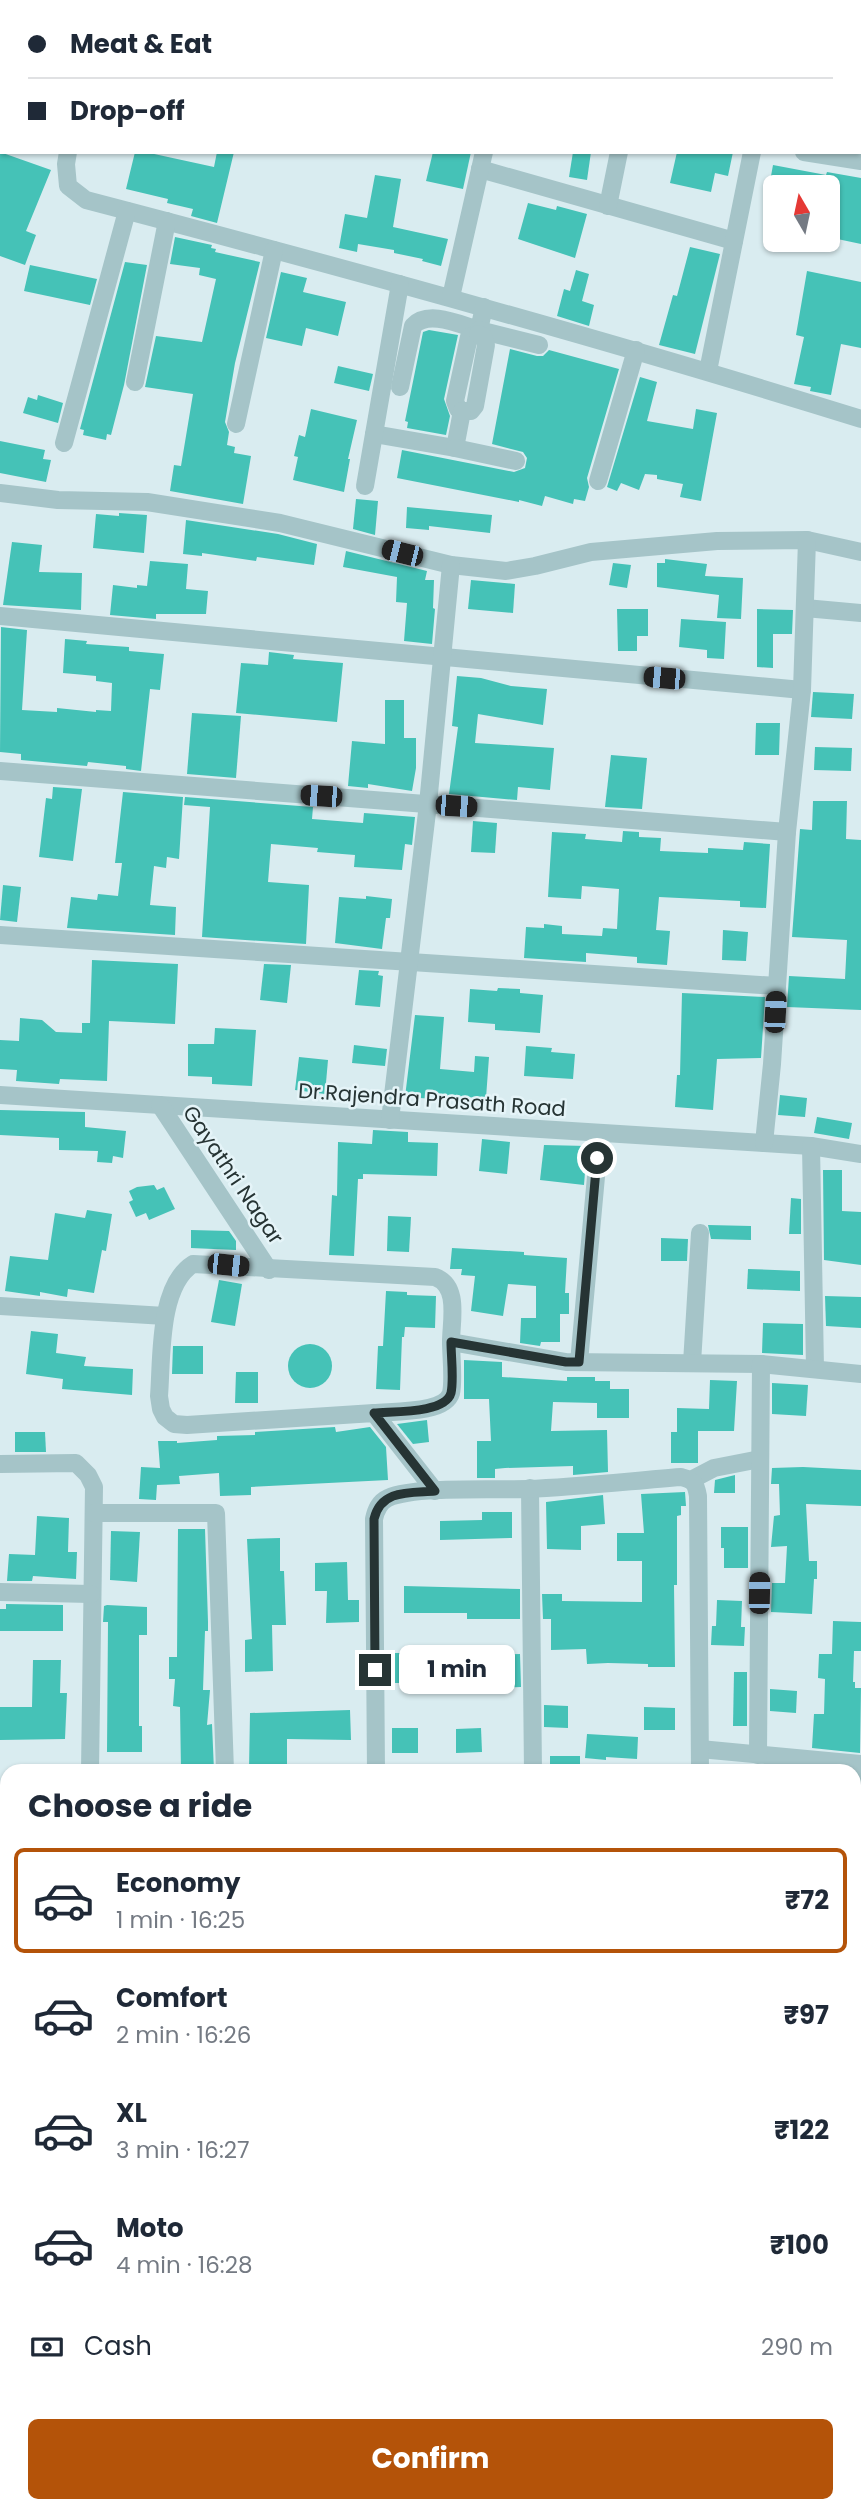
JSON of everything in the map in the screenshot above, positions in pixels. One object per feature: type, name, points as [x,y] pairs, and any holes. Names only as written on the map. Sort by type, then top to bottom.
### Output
[{"type":"street","points":[[68,154],[68,186],[86,200],[451,297],[708,371],[861,419]]},
{"type":"street","points":[[608,205],[619,154]]},
{"type":"street","points":[[708,371],[752,154]]},
{"type":"street","points":[[817,154],[861,161]]},
{"type":"street","points":[[451,297],[482,161],[608,205],[734,242]]},
{"type":"street","points":[[64,443],[127,211]]},
{"type":"street","points":[[135,382],[167,221]]},
{"type":"street","points":[[236,424],[274,250]]},
{"type":"street","points":[[365,486],[400,284]]},
{"type":"street","points":[[479,332],[484,307]]},
{"type":"street","points":[[400,387],[412,326],[416,322],[432,318],[539,345]]},
{"type":"street","points":[[455,448],[462,411],[454,401],[467,340],[479,332]]},
{"type":"street","points":[[598,481],[636,350]]},
{"type":"street","points":[[374,433],[516,461]]},
{"type":"street","points":[[0,493],[58,499],[147,502],[280,523],[451,565],[506,571],[591,552],[717,541],[807,540],[861,552]]},
{"type":"street","points":[[764,1143],[787,832],[802,690],[807,540]]},
{"type":"street","points":[[390,1120],[428,804],[451,565]]},
{"type":"street","points":[[805,608],[861,613]]},
{"type":"street","points":[[0,616],[802,690]]},
{"type":"street","points":[[0,771],[787,832]]},
{"type":"street","points":[[0,935],[777,986]]},
{"type":"street","name":"Dr.Rajendra Prasath Road","points":[[0,1096],[811,1146],[861,1154]]},
{"type":"street","name":"Gayathri Nagar","points":[[160,1105],[269,1270]]},
{"type":"street","points":[[579,1362],[600,1133]]},
{"type":"street","points":[[811,1146],[815,1368]]},
{"type":"street","points":[[692,1363],[700,1233]]},
{"type":"street","points":[[193,1264],[435,1277],[444,1280],[451,1292],[451,1393],[445,1402],[432,1408],[214,1424],[174,1424],[165,1417],[159,1396],[165,1316],[177,1279],[193,1264]]},
{"type":"street","points":[[0,1306],[165,1316]]},
{"type":"street","points":[[451,1342],[566,1362],[761,1364],[861,1374]]},
{"type":"street","points":[[758,1755],[761,1364]]},
{"type":"street","points":[[374,1413],[435,1491]]},
{"type":"street","points":[[691,1480],[714,1468],[760,1459]]},
{"type":"street","points":[[0,1464],[76,1463],[88,1475],[94,1487],[90,1764]]},
{"type":"street","points":[[376,1764],[374,1519],[376,1509],[385,1499],[435,1491],[530,1489],[681,1477],[696,1484],[698,1496],[700,1764]]},
{"type":"street","points":[[530,1489],[533,1764]]},
{"type":"street","points":[[93,1513],[216,1513],[225,1764]]},
{"type":"street","points":[[0,1592],[91,1594]]},
{"type":"street","points":[[700,1749],[858,1764]]},
{"type":"building","points":[[0,154],[6,154],[51,170],[26,231],[36,235],[25,265],[0,256]]},
{"type":"building","points":[[135,154],[154,154],[214,167],[217,154],[234,154],[217,223],[191,216],[193,209],[167,203],[168,199],[126,189]]},
{"type":"building","points":[[433,154],[471,154],[463,189],[426,181]]},
{"type":"building","points":[[573,154],[591,154],[587,180],[569,177]]},
{"type":"building","points":[[677,154],[733,154],[728,176],[715,173],[711,192],[670,183]]},
{"type":"building","points":[[773,165],[826,175],[771,175]]},
{"type":"building","points":[[827,172],[861,178],[861,244],[840,240],[840,175],[826,175]]},
{"type":"building","points":[[375,175],[401,179],[393,227],[448,239],[441,266],[394,253],[394,250],[358,244],[357,252],[339,248],[345,214],[367,218]]},
{"type":"building","points":[[528,203],[556,210],[557,206],[587,214],[575,258],[518,239]]},
{"type":"building","points":[[175,237],[212,245],[211,248],[216,249],[215,252],[260,262],[235,363],[225,422],[229,432],[227,445],[235,447],[234,453],[251,456],[243,504],[170,491],[174,465],[181,466],[193,394],[145,387],[156,336],[202,342],[216,279],[199,275],[200,268],[170,264]]},
{"type":"building","points":[[690,247],[720,254],[695,354],[659,345],[673,295],[677,296]]},
{"type":"building","points":[[125,262],[147,265],[124,385],[111,435],[107,434],[106,440],[83,435],[84,430],[80,429]]},
{"type":"building","points":[[30,265],[97,279],[90,305],[24,291]]},
{"type":"building","points":[[576,270],[589,274],[582,301],[594,305],[589,326],[557,316],[564,289],[570,291]]},
{"type":"building","points":[[807,271],[861,282],[861,348],[841,344],[831,395],[810,391],[811,387],[794,384],[804,337],[796,335]]},
{"type":"building","points":[[281,272],[307,278],[303,292],[346,302],[338,336],[306,328],[302,346],[266,338]]},
{"type":"building","points":[[429,330],[458,335],[444,399],[450,416],[446,435],[407,428],[408,422],[405,421],[423,332]]},
{"type":"building","points":[[510,349],[537,356],[543,356],[549,350],[619,369],[587,478],[589,487],[585,501],[574,499],[573,504],[545,496],[542,506],[397,478],[402,450],[514,472],[525,468],[527,458],[523,452],[492,444]]},
{"type":"building","points":[[338,366],[373,374],[369,391],[334,383]]},
{"type":"building","points":[[640,377],[657,382],[647,421],[693,429],[696,409],[717,413],[701,501],[680,497],[683,484],[657,479],[657,475],[645,474],[639,490],[621,483],[617,491],[607,487]]},
{"type":"building","points":[[38,395],[63,403],[58,423],[23,413],[28,397],[37,400]]},
{"type":"building","points":[[311,409],[357,420],[344,492],[293,480],[298,457],[294,456],[299,435],[305,437]]},
{"type":"building","points":[[0,441],[45,450],[43,459],[51,460],[46,482],[0,473]]},
{"type":"building","points":[[356,499],[378,501],[375,535],[353,529]]},
{"type":"building","points":[[407,507],[492,515],[490,533],[429,526],[429,530],[406,528]]},
{"type":"building","points":[[119,513],[147,515],[144,553],[93,548],[96,514],[119,516]]},
{"type":"building","points":[[186,520],[278,534],[317,544],[314,565],[257,557],[256,561],[202,553],[202,556],[183,554]]},
{"type":"building","points":[[12,542],[42,545],[39,572],[82,573],[81,610],[3,605]]},
{"type":"building","points":[[346,551],[427,571],[425,580],[434,580],[432,644],[404,641],[407,603],[396,602],[397,577],[343,567]]},
{"type":"building","points":[[665,559],[707,564],[705,576],[743,578],[741,619],[717,618],[719,595],[657,587],[657,563],[665,563]]},
{"type":"building","points":[[150,561],[188,564],[186,589],[208,591],[206,614],[156,614],[156,619],[110,615],[113,585],[137,588],[137,585],[147,586]]},
{"type":"building","points":[[613,563],[631,565],[627,588],[609,585]]},
{"type":"building","points":[[471,580],[515,584],[513,613],[468,609]]},
{"type":"building","points":[[617,609],[648,609],[648,636],[637,636],[637,651],[618,651]]},
{"type":"building","points":[[757,609],[793,610],[792,634],[773,634],[773,668],[757,667]]},
{"type":"building","points":[[681,619],[726,622],[724,659],[707,658],[707,650],[679,647]]},
{"type":"building","points":[[1,627],[27,630],[22,710],[57,712],[57,708],[111,711],[112,683],[96,681],[96,676],[63,673],[65,639],[87,641],[86,644],[129,647],[129,651],[164,654],[160,690],[150,689],[141,771],[126,769],[126,766],[88,762],[87,766],[21,760],[21,754],[0,752]]},
{"type":"building","points":[[269,652],[294,655],[293,659],[343,663],[337,722],[236,713],[241,663],[268,665]]},
{"type":"building","points":[[457,676],[481,678],[511,686],[547,689],[543,725],[478,714],[475,743],[554,748],[550,790],[518,787],[517,800],[449,794],[458,727],[452,726]]},
{"type":"building","points":[[813,692],[854,694],[852,719],[811,717]]},
{"type":"building","points":[[385,700],[404,700],[404,738],[416,738],[416,768],[412,791],[368,784],[368,788],[348,786],[352,741],[385,744]]},
{"type":"building","points":[[192,713],[241,716],[236,778],[187,774]]},
{"type":"building","points":[[756,723],[780,723],[779,755],[755,755]]},
{"type":"building","points":[[815,747],[852,748],[851,771],[814,770]]},
{"type":"building","points":[[611,755],[647,758],[642,809],[605,807]]},
{"type":"building","points":[[53,787],[82,789],[73,861],[39,857],[46,798],[52,799]]},
{"type":"building","points":[[123,792],[183,797],[179,859],[167,857],[166,868],[154,866],[150,905],[176,907],[175,935],[67,928],[71,897],[97,900],[98,894],[118,896],[122,863],[115,863]]},
{"type":"building","points":[[185,797],[313,807],[312,819],[363,823],[364,813],[415,817],[412,845],[405,844],[402,870],[354,867],[355,855],[317,852],[318,848],[271,844],[268,882],[309,885],[306,944],[202,937],[210,807],[184,805]]},
{"type":"building","points":[[813,801],[847,801],[846,839],[861,840],[861,1010],[787,1007],[789,976],[845,979],[847,940],[792,937],[800,829],[812,830]]},
{"type":"building","points":[[473,821],[497,823],[495,853],[471,852]]},
{"type":"building","points":[[623,831],[639,832],[639,837],[661,838],[660,851],[708,853],[708,848],[743,850],[744,842],[770,844],[766,908],[740,907],[740,901],[659,897],[656,930],[670,931],[667,965],[637,963],[637,957],[586,953],[586,962],[524,958],[526,927],[544,928],[544,924],[562,926],[562,934],[602,936],[603,928],[617,929],[619,889],[582,886],[581,899],[548,897],[552,832],[586,834],[585,839],[622,842]]},
{"type":"building","points":[[3,885],[21,887],[17,922],[0,920]]},
{"type":"building","points":[[366,896],[392,899],[390,918],[386,918],[382,949],[335,943],[339,897],[366,899]]},
{"type":"building","points":[[723,930],[748,932],[746,961],[722,960]]},
{"type":"building","points":[[92,960],[178,964],[175,1024],[109,1021],[107,1081],[60,1079],[59,1084],[16,1081],[17,1070],[0,1069],[0,1040],[19,1041],[20,1018],[42,1020],[56,1032],[82,1033],[82,1023],[90,1023]]},
{"type":"building","points":[[264,964],[291,965],[287,1003],[260,1000]]},
{"type":"building","points":[[359,970],[379,971],[378,975],[383,976],[380,1007],[355,1005]]},
{"type":"building","points":[[498,988],[520,989],[520,993],[543,995],[540,1033],[495,1030],[495,1024],[468,1022],[470,989],[497,991]]},
{"type":"building","points":[[682,993],[765,997],[761,1058],[717,1059],[713,1110],[675,1107],[677,1075],[680,1075]]},
{"type":"building","points":[[415,1015],[444,1017],[440,1069],[474,1072],[475,1056],[489,1057],[486,1098],[405,1097]]},
{"type":"building","points":[[215,1028],[256,1030],[252,1086],[212,1084],[212,1077],[188,1076],[188,1044],[214,1044]]},
{"type":"building","points":[[354,1045],[387,1049],[385,1066],[352,1063]]},
{"type":"building","points":[[526,1046],[552,1048],[551,1052],[575,1054],[573,1079],[524,1076]]},
{"type":"building","points":[[299,1057],[328,1060],[325,1094],[295,1090]]},
{"type":"building","points":[[780,1095],[807,1098],[805,1117],[778,1115]]},
{"type":"building","points":[[0,1110],[85,1112],[85,1127],[126,1131],[123,1158],[113,1156],[112,1163],[97,1162],[98,1151],[59,1150],[59,1138],[0,1135]]},
{"type":"building","points":[[817,1117],[852,1123],[849,1139],[814,1133]]},
{"type":"building","points":[[373,1130],[408,1132],[408,1142],[438,1143],[437,1176],[363,1174],[363,1179],[358,1179],[354,1256],[329,1255],[332,1195],[337,1196],[338,1142],[372,1144]]},
{"type":"building","points":[[482,1139],[510,1142],[507,1174],[479,1171]]},
{"type":"building","points":[[544,1145],[587,1146],[584,1185],[540,1180]]},
{"type":"building","points":[[823,1170],[842,1170],[842,1211],[861,1212],[861,1265],[824,1260]]},
{"type":"building","points":[[154,1185],[157,1190],[164,1187],[175,1209],[149,1220],[146,1213],[136,1217],[129,1202],[133,1200],[129,1191]]},
{"type":"building","points":[[791,1198],[801,1199],[801,1234],[789,1234]]},
{"type":"building","points":[[87,1210],[112,1214],[106,1251],[102,1250],[94,1293],[68,1289],[67,1297],[40,1292],[40,1296],[5,1291],[10,1256],[48,1260],[55,1213],[85,1218]]},
{"type":"building","points":[[388,1216],[411,1217],[409,1252],[387,1251]]},
{"type":"building","points":[[708,1225],[751,1226],[751,1240],[711,1239]]},
{"type":"building","points":[[191,1230],[229,1231],[236,1241],[236,1250],[191,1248]]},
{"type":"building","points":[[661,1238],[688,1239],[687,1261],[661,1261]]},
{"type":"building","points":[[452,1248],[524,1252],[524,1255],[567,1258],[565,1293],[569,1293],[569,1314],[560,1314],[560,1342],[541,1342],[540,1346],[520,1343],[521,1318],[536,1318],[536,1286],[508,1284],[503,1316],[471,1311],[475,1276],[461,1275],[462,1269],[450,1269]]},
{"type":"building","points":[[748,1269],[800,1271],[800,1291],[747,1289]]},
{"type":"building","points":[[219,1280],[242,1284],[235,1326],[211,1322]]},
{"type":"building","points":[[386,1291],[436,1296],[435,1328],[405,1327],[402,1337],[400,1390],[376,1389],[378,1346],[383,1346]]},
{"type":"building","points":[[825,1296],[861,1297],[861,1328],[826,1326]]},
{"type":"building","points":[[763,1323],[803,1324],[803,1355],[762,1353]]},
{"type":"building","points":[[31,1331],[58,1334],[56,1353],[86,1357],[84,1366],[133,1369],[132,1395],[62,1389],[63,1379],[26,1374]]},
{"type":"building","points":[[310,1344],[319,1345],[326,1350],[331,1357],[331,1375],[326,1382],[319,1387],[310,1388],[301,1387],[294,1382],[289,1375],[288,1366],[289,1357],[294,1350],[301,1345]]},
{"type":"building","points":[[173,1346],[203,1346],[203,1374],[172,1374]]},
{"type":"building","points":[[464,1360],[502,1362],[502,1377],[567,1381],[567,1377],[595,1377],[595,1381],[610,1381],[610,1389],[629,1389],[629,1418],[597,1418],[597,1403],[553,1402],[551,1431],[607,1430],[608,1472],[573,1475],[573,1466],[505,1468],[495,1469],[495,1478],[477,1478],[477,1441],[491,1441],[489,1399],[464,1399]]},
{"type":"building","points":[[236,1372],[258,1372],[258,1403],[235,1403]]},
{"type":"building","points":[[710,1380],[737,1381],[734,1431],[698,1431],[698,1463],[671,1463],[671,1432],[677,1432],[677,1408],[709,1409]]},
{"type":"building","points":[[772,1383],[808,1385],[806,1416],[772,1414]]},
{"type":"building","points":[[427,1420],[429,1442],[413,1444],[397,1424]]},
{"type":"building","points":[[335,1427],[336,1432],[370,1427],[386,1447],[388,1480],[251,1487],[251,1495],[220,1496],[219,1473],[179,1476],[180,1484],[157,1485],[156,1500],[139,1499],[141,1467],[160,1468],[158,1441],[177,1443],[217,1440],[217,1436]]},
{"type":"building","points":[[15,1432],[45,1432],[46,1452],[15,1452]]},
{"type":"building","points":[[772,1468],[861,1470],[861,1506],[806,1504],[809,1561],[817,1561],[812,1614],[771,1612],[772,1583],[785,1583],[787,1546],[771,1547],[774,1516],[780,1515],[779,1484],[771,1484]]},
{"type":"building","points":[[735,1475],[735,1493],[714,1493],[715,1480]]},
{"type":"building","points":[[685,1492],[686,1506],[681,1506],[681,1515],[677,1516],[675,1667],[587,1664],[586,1649],[551,1650],[551,1619],[543,1619],[542,1594],[562,1594],[562,1601],[642,1602],[642,1561],[617,1561],[617,1533],[644,1533],[641,1494]]},
{"type":"building","points":[[603,1495],[605,1524],[581,1526],[581,1550],[547,1549],[546,1502]]},
{"type":"building","points":[[482,1512],[512,1512],[512,1538],[440,1540],[440,1521],[482,1520]]},
{"type":"building","points":[[37,1516],[69,1518],[68,1552],[77,1552],[76,1579],[33,1576],[32,1581],[7,1581],[9,1554],[35,1555]]},
{"type":"building","points":[[721,1527],[748,1527],[748,1568],[724,1568]]},
{"type":"building","points":[[178,1529],[205,1529],[208,1631],[205,1631],[203,1690],[210,1690],[207,1725],[212,1724],[214,1764],[181,1764],[180,1707],[173,1706],[175,1679],[169,1679],[169,1657],[177,1657]]},
{"type":"building","points":[[111,1531],[140,1532],[137,1582],[110,1580]]},
{"type":"building","points":[[280,1538],[280,1571],[284,1571],[286,1625],[272,1625],[273,1671],[245,1672],[245,1640],[252,1639],[247,1539]]},
{"type":"building","points":[[347,1562],[348,1600],[359,1600],[359,1622],[326,1623],[327,1591],[315,1591],[315,1563]]},
{"type":"building","points":[[404,1586],[520,1589],[520,1619],[467,1619],[467,1613],[404,1613]]},
{"type":"building","points":[[717,1600],[742,1601],[741,1627],[745,1627],[744,1646],[711,1645],[712,1626],[716,1626]]},
{"type":"building","points":[[6,1604],[63,1605],[63,1631],[0,1631],[0,1609],[6,1609]]},
{"type":"building","points":[[104,1606],[147,1607],[147,1635],[139,1635],[139,1726],[142,1726],[142,1752],[107,1752],[108,1622],[103,1622]]},
{"type":"building","points":[[833,1621],[861,1622],[861,1651],[854,1651],[853,1682],[855,1688],[861,1688],[860,1753],[812,1748],[814,1714],[824,1714],[825,1679],[818,1678],[819,1654],[832,1654]]},
{"type":"building","points":[[386,1653],[414,1653],[414,1683],[395,1683],[395,1678],[387,1679]]},
{"type":"building","points":[[520,1654],[521,1687],[456,1689],[455,1655]]},
{"type":"building","points":[[33,1660],[61,1660],[60,1693],[67,1693],[65,1739],[0,1740],[0,1707],[32,1707]]},
{"type":"building","points":[[734,1672],[747,1672],[747,1726],[733,1726]]},
{"type":"building","points":[[770,1689],[797,1691],[796,1713],[770,1711]]},
{"type":"building","points":[[544,1705],[568,1706],[568,1728],[544,1727]]},
{"type":"building","points":[[644,1707],[675,1708],[675,1730],[644,1730]]},
{"type":"building","points":[[350,1710],[351,1740],[287,1739],[287,1764],[249,1764],[250,1713]]},
{"type":"building","points":[[392,1728],[418,1728],[418,1753],[392,1753]]},
{"type":"building","points":[[481,1728],[482,1752],[456,1753],[456,1729]]},
{"type":"building","points":[[587,1734],[638,1737],[637,1759],[585,1758]]},
{"type":"building","points":[[550,1756],[580,1756],[580,1764],[550,1764]]},
{"type":"route","points":[[375,1670],[376,1509],[385,1499],[398,1495],[435,1491],[374,1413],[432,1408],[445,1402],[451,1393],[451,1342],[579,1362],[597,1158]]}]
